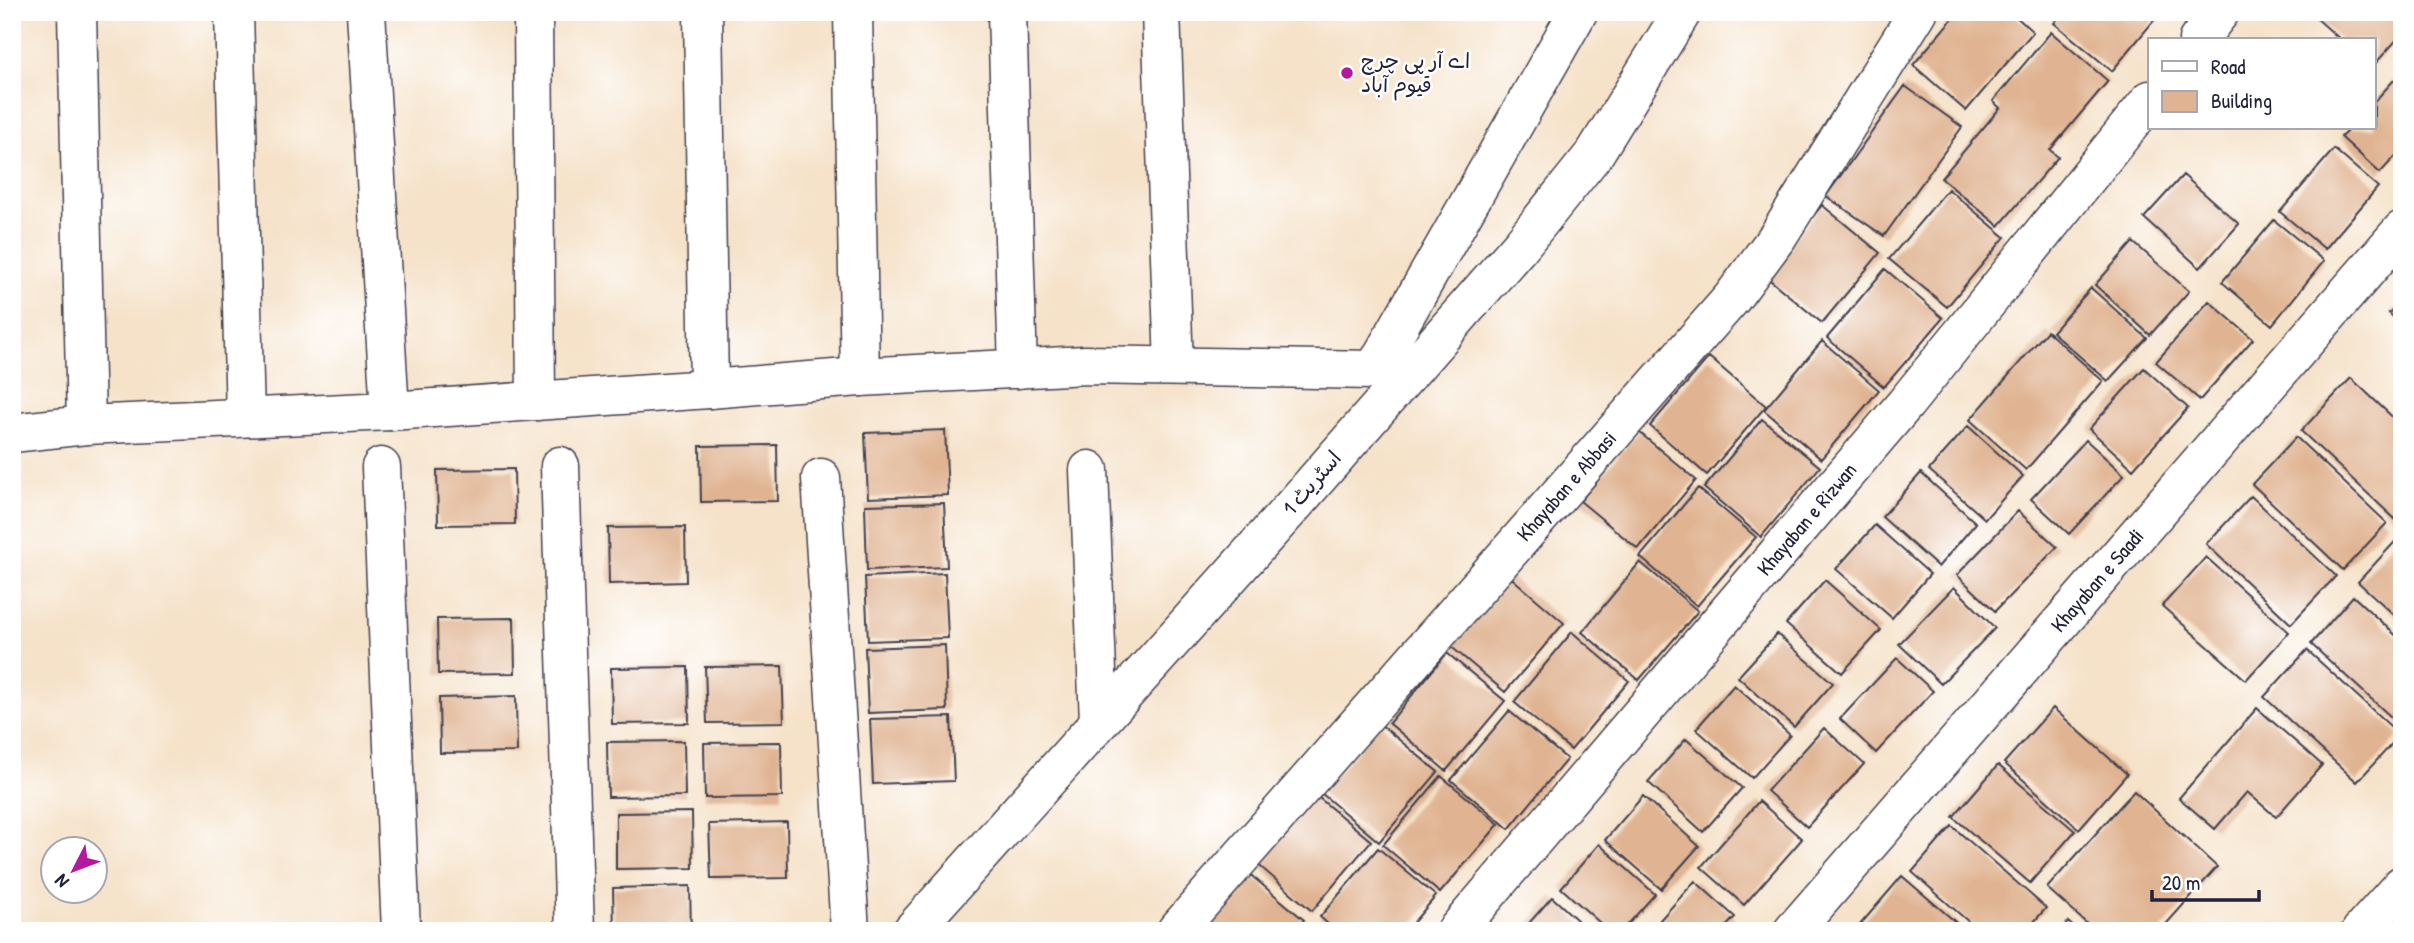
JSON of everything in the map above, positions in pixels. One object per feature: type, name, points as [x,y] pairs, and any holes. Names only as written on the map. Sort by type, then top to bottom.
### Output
[{"type":"street","points":[[77,12],[86,425]]},
{"type":"street","points":[[234,12],[245,417]]},
{"type":"street","points":[[366,12],[390,411]]},
{"type":"street","points":[[533,12],[536,401]]},
{"type":"street","points":[[703,12],[709,389]]},
{"type":"street","points":[[853,12],[860,377]]},
{"type":"street","points":[[1007,12],[1018,369]]},
{"type":"street","points":[[1161,12],[1174,366]]},
{"type":"street","points":[[1374,370],[1577,12]]},
{"type":"street","name":"اسٹریٹ 1","points":[[912,931],[1521,245],[1594,153],[1682,12]]},
{"type":"street","name":"Khayaban e Abbasi","points":[[1176,931],[1732,298],[1778,236],[1918,12]]},
{"type":"street","points":[[2200,38],[2220,12]]},
{"type":"street","name":"Khayaban e Rizwan","points":[[1456,931],[1906,403],[2148,102]]},
{"type":"street","name":"Khayaban e Saadi","points":[[1793,931],[2402,230]]},
{"type":"street","points":[[12,433],[86,425],[390,411],[860,377],[1085,365],[1374,370],[1413,368]]},
{"type":"street","points":[[560,466],[575,931]]},
{"type":"street","points":[[381,467],[401,931]]},
{"type":"street","points":[[1089,470],[1100,722]]},
{"type":"street","points":[[821,478],[850,931]]},
{"type":"street","points":[[2361,931],[2402,885]]},
{"type":"building","points":[[1958,12],[2011,12],[2033,32],[1966,111],[1913,65]]},
{"type":"building","points":[[2063,12],[2161,12],[2112,71],[2054,23]]},
{"type":"building","points":[[2321,12],[2397,12],[2402,16],[2402,34],[2376,63],[2376,38],[2339,38],[2316,18]]},
{"type":"building","points":[[2051,32],[2108,81],[2050,150],[2058,157],[1999,226],[1941,178],[2000,108],[1993,101]]},
{"type":"building","points":[[2394,80],[2402,87],[2402,149],[2380,173],[2341,137],[2348,130],[2376,130],[2376,100]]},
{"type":"building","points":[[1905,86],[1962,127],[1884,236],[1826,196]]},
{"type":"building","points":[[2334,149],[2378,187],[2325,249],[2280,212]]},
{"type":"building","points":[[2183,175],[2239,224],[2200,268],[2144,218]]},
{"type":"building","points":[[1948,189],[2005,237],[1947,307],[1889,259]]},
{"type":"building","points":[[1822,205],[1880,253],[1822,323],[1764,275]]},
{"type":"building","points":[[2274,220],[2324,261],[2272,325],[2222,282]]},
{"type":"building","points":[[2133,242],[2189,291],[2150,335],[2095,285]]},
{"type":"building","points":[[1885,269],[1943,318],[1884,387],[1827,338]]},
{"type":"building","points":[[2091,288],[2147,338],[2108,381],[2052,332]]},
{"type":"building","points":[[2402,299],[2402,325],[2389,313]]},
{"type":"building","points":[[2209,301],[2253,339],[2200,400],[2156,362]]},
{"type":"building","points":[[2047,331],[2103,381],[2026,470],[1970,420]]},
{"type":"building","points":[[1822,341],[1879,390],[1821,459],[1764,410]]},
{"type":"building","points":[[1709,357],[1766,406],[1707,475],[1650,426]]},
{"type":"building","points":[[2144,368],[2188,408],[2133,469],[2089,429]]},
{"type":"building","points":[[2351,378],[2402,426],[2402,512],[2395,519],[2301,431]]},
{"type":"building","points":[[1762,419],[1820,467],[1761,537],[1704,488]]},
{"type":"building","points":[[1968,426],[2023,476],[1985,519],[1929,470]]},
{"type":"building","points":[[945,430],[948,495],[868,498],[865,433]]},
{"type":"building","points":[[1639,432],[1696,480],[1638,549],[1580,501]]},
{"type":"building","points":[[2296,437],[2387,523],[2343,570],[2252,484]]},
{"type":"building","points":[[2086,440],[2124,475],[2069,534],[2031,499]]},
{"type":"building","points":[[777,445],[778,501],[701,502],[700,446]]},
{"type":"building","points":[[514,469],[515,524],[438,525],[437,470]]},
{"type":"building","points":[[1921,473],[1976,523],[1938,567],[1882,517]]},
{"type":"building","points":[[1698,488],[1756,537],[1697,606],[1640,557]]},
{"type":"building","points":[[2251,496],[2336,576],[2291,624],[2206,544]]},
{"type":"building","points":[[944,503],[947,567],[867,570],[865,505]]},
{"type":"building","points":[[2018,511],[2057,547],[1995,611],[1957,575]]},
{"type":"building","points":[[1875,525],[1930,574],[1892,618],[1836,569]]},
{"type":"building","points":[[685,527],[686,582],[609,584],[608,528]]},
{"type":"building","points":[[2402,534],[2402,622],[2358,582]]},
{"type":"building","points":[[2206,557],[2289,632],[2246,680],[2162,606]]},
{"type":"building","points":[[1640,562],[1698,611],[1639,680],[1582,632]]},
{"type":"building","points":[[945,573],[948,638],[868,641],[865,577]]},
{"type":"building","points":[[1507,574],[1564,623],[1505,692],[1448,644]]},
{"type":"building","points":[[1825,580],[1881,630],[1842,673],[1786,624]]},
{"type":"building","points":[[1954,587],[1995,628],[1941,684],[1899,644]]},
{"type":"building","points":[[2353,596],[2402,641],[2402,727],[2311,644]]},
{"type":"building","points":[[514,618],[515,673],[438,674],[437,619]]},
{"type":"building","points":[[1572,632],[1629,681],[1571,750],[1514,702]]},
{"type":"building","points":[[1777,634],[1833,683],[1794,727],[1738,677]]},
{"type":"building","points":[[945,645],[947,710],[868,713],[865,648]]},
{"type":"building","points":[[2307,650],[2400,735],[2357,782],[2264,697]]},
{"type":"building","points":[[1447,653],[1505,701],[1446,771],[1389,723]]},
{"type":"building","points":[[1897,658],[1933,691],[1876,753],[1840,719]]},
{"type":"building","points":[[782,666],[784,722],[707,723],[705,667]]},
{"type":"building","points":[[688,667],[689,723],[612,724],[611,668]]},
{"type":"building","points":[[1734,685],[1790,735],[1752,778],[1696,729]]},
{"type":"building","points":[[516,696],[517,752],[440,753],[439,698]]},
{"type":"building","points":[[2053,708],[2127,774],[2079,829],[2004,763]]},
{"type":"building","points":[[2257,708],[2322,765],[2276,817],[2247,792],[2215,829],[2179,798]]},
{"type":"building","points":[[1509,711],[1567,759],[1509,829],[1451,780]]},
{"type":"building","points":[[951,717],[954,781],[873,784],[870,719]]},
{"type":"building","points":[[1380,724],[1438,772],[1379,842],[1321,793]]},
{"type":"building","points":[[1824,728],[1864,764],[1807,827],[1767,791]]},
{"type":"building","points":[[1686,739],[1742,788],[1703,832],[1648,782]]},
{"type":"building","points":[[684,741],[685,796],[608,797],[607,742]]},
{"type":"building","points":[[781,742],[782,797],[705,798],[704,743]]},
{"type":"building","points":[[1998,765],[2075,831],[2030,883],[1953,817]]},
{"type":"building","points":[[1441,776],[1499,824],[1440,893],[1383,845]]},
{"type":"building","points":[[2134,791],[2217,867],[2160,931],[2095,931],[2047,888]]},
{"type":"building","points":[[1313,793],[1371,841],[1312,911],[1255,862]]},
{"type":"building","points":[[1643,796],[1699,846],[1661,889],[1605,840]]},
{"type":"building","points":[[1759,801],[1802,839],[1744,905],[1701,867]]},
{"type":"building","points":[[692,812],[693,868],[616,869],[616,813]]},
{"type":"building","points":[[787,822],[788,878],[711,879],[709,824]]},
{"type":"building","points":[[1952,826],[2046,908],[2026,931],[1979,931],[1912,872]]},
{"type":"building","points":[[1599,844],[1655,894],[1622,931],[1609,931],[1561,888]]},
{"type":"building","points":[[1378,848],[1436,896],[1406,931],[1336,931],[1320,917]]},
{"type":"building","points":[[1246,871],[1304,920],[1295,931],[1197,931]]},
{"type":"building","points":[[1902,876],[1966,931],[1864,931],[1859,926]]},
{"type":"building","points":[[1695,881],[1735,917],[1722,931],[1650,931]]},
{"type":"building","points":[[690,886],[691,931],[614,931],[613,888]]},
{"type":"building","points":[[1552,897],[1589,931],[1522,931]]},
{"type":"building","points":[[2068,922],[2078,931],[2061,931]]},
{"type":"building","points":[[1312,924],[1321,931],[1306,931]]},
{"type":"place","name":"اے آر پی چرچ قیوم آباد","points":[[1347,73]]}]
